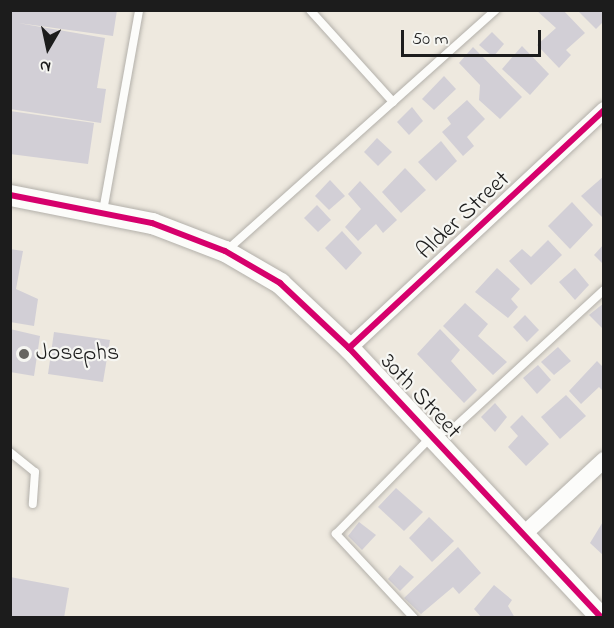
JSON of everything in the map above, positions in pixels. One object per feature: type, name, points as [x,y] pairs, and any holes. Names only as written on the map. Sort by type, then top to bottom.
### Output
[{"type":"street","name":"Alder Street","points":[[349,348],[603,110]]},
{"type":"street","name":"30th Street","points":[[10,195],[103,212],[225,251],[280,283],[349,348],[602,618]]},
{"type":"street","points":[[524,534],[603,460]]},
{"type":"lane","points":[[103,212],[139,10]]},
{"type":"lane","points":[[310,10],[393,102]]},
{"type":"lane","points":[[225,251],[496,10]]},
{"type":"lane","points":[[414,618],[336,534],[432,436],[455,427],[603,290]]},
{"type":"lane","points":[[10,452],[34,472],[33,504]]},
{"type":"building","points":[[10,10],[117,10],[113,36],[18,23],[105,38],[97,88],[106,89],[101,123],[10,109]]},
{"type":"building","points":[[536,10],[563,10],[585,33],[566,50],[571,55],[559,68],[537,45],[556,28]]},
{"type":"building","points":[[577,10],[604,10],[604,21],[596,29]]},
{"type":"building","points":[[492,32],[504,44],[493,57],[479,45]]},
{"type":"building","points":[[522,46],[549,74],[530,95],[502,69]]},
{"type":"building","points":[[473,47],[522,97],[500,119],[479,100],[480,85],[459,63]]},
{"type":"building","points":[[444,76],[456,89],[434,110],[422,99]]},
{"type":"building","points":[[467,100],[485,119],[467,137],[474,146],[463,156],[442,132],[451,124],[447,118]]},
{"type":"building","points":[[412,107],[423,121],[409,135],[397,122]]},
{"type":"building","points":[[10,111],[94,123],[88,164],[10,154]]},
{"type":"building","points":[[377,138],[392,152],[378,166],[364,152]]},
{"type":"building","points":[[441,141],[457,161],[436,181],[418,162]]},
{"type":"building","points":[[405,168],[426,190],[401,213],[382,192]]},
{"type":"building","points":[[604,176],[604,215],[602,217],[581,196]]},
{"type":"building","points":[[330,180],[345,196],[329,210],[315,196]]},
{"type":"building","points":[[360,181],[397,220],[383,233],[376,224],[358,241],[345,227],[361,209],[348,194]]},
{"type":"building","points":[[572,202],[593,225],[570,249],[548,226]]},
{"type":"building","points":[[317,205],[331,220],[318,232],[304,218]]},
{"type":"building","points":[[342,231],[362,253],[346,270],[325,248]]},
{"type":"building","points":[[548,240],[562,255],[531,285],[509,261],[522,249],[531,257]]},
{"type":"building","points":[[604,244],[604,265],[594,255]]},
{"type":"building","points":[[10,249],[23,251],[16,289],[38,299],[34,326],[10,322]]},
{"type":"building","points":[[497,268],[520,289],[511,299],[518,307],[508,318],[475,292]]},
{"type":"building","points":[[575,268],[589,285],[575,300],[559,282]]},
{"type":"building","points":[[465,303],[488,324],[478,336],[507,362],[493,375],[443,326]]},
{"type":"building","points":[[604,303],[604,330],[589,315]]},
{"type":"building","points":[[525,315],[539,330],[527,342],[513,327]]},
{"type":"building","name":"Josephs","points":[[10,329],[40,336],[34,376],[10,372]]},
{"type":"building","points":[[440,329],[460,350],[451,361],[477,390],[464,403],[417,354]]},
{"type":"building","points":[[54,332],[110,340],[103,382],[48,374]]},
{"type":"building","points":[[558,347],[571,361],[554,375],[541,362]]},
{"type":"building","points":[[597,361],[604,368],[604,392],[599,387],[581,404],[569,391]]},
{"type":"building","points":[[538,365],[551,380],[537,394],[523,378]]},
{"type":"building","points":[[566,395],[586,416],[560,439],[541,417]]},
{"type":"building","points":[[495,403],[507,417],[495,432],[481,417]]},
{"type":"building","points":[[522,415],[549,444],[526,466],[508,447],[518,436],[510,427]]},
{"type":"building","points":[[396,488],[423,512],[404,531],[378,507]]},
{"type":"building","points":[[429,517],[454,541],[432,562],[409,538]]},
{"type":"building","points":[[604,520],[604,556],[590,543]]},
{"type":"building","points":[[359,522],[376,535],[362,550],[348,536]]},
{"type":"building","points":[[458,547],[481,573],[459,594],[453,587],[421,614],[404,598]]},
{"type":"building","points":[[400,565],[414,577],[400,591],[388,579]]},
{"type":"building","points":[[10,577],[69,588],[64,618],[10,618]]},
{"type":"building","points":[[494,585],[512,600],[508,606],[515,618],[482,618],[474,609]]},
{"type":"cycle path","points":[[349,348],[604,110]]},
{"type":"cycle path","points":[[10,195],[152,223],[225,251],[280,283],[349,348],[602,618]]},
{"type":"place","name":"Josephs","points":[[24,354]]}]
